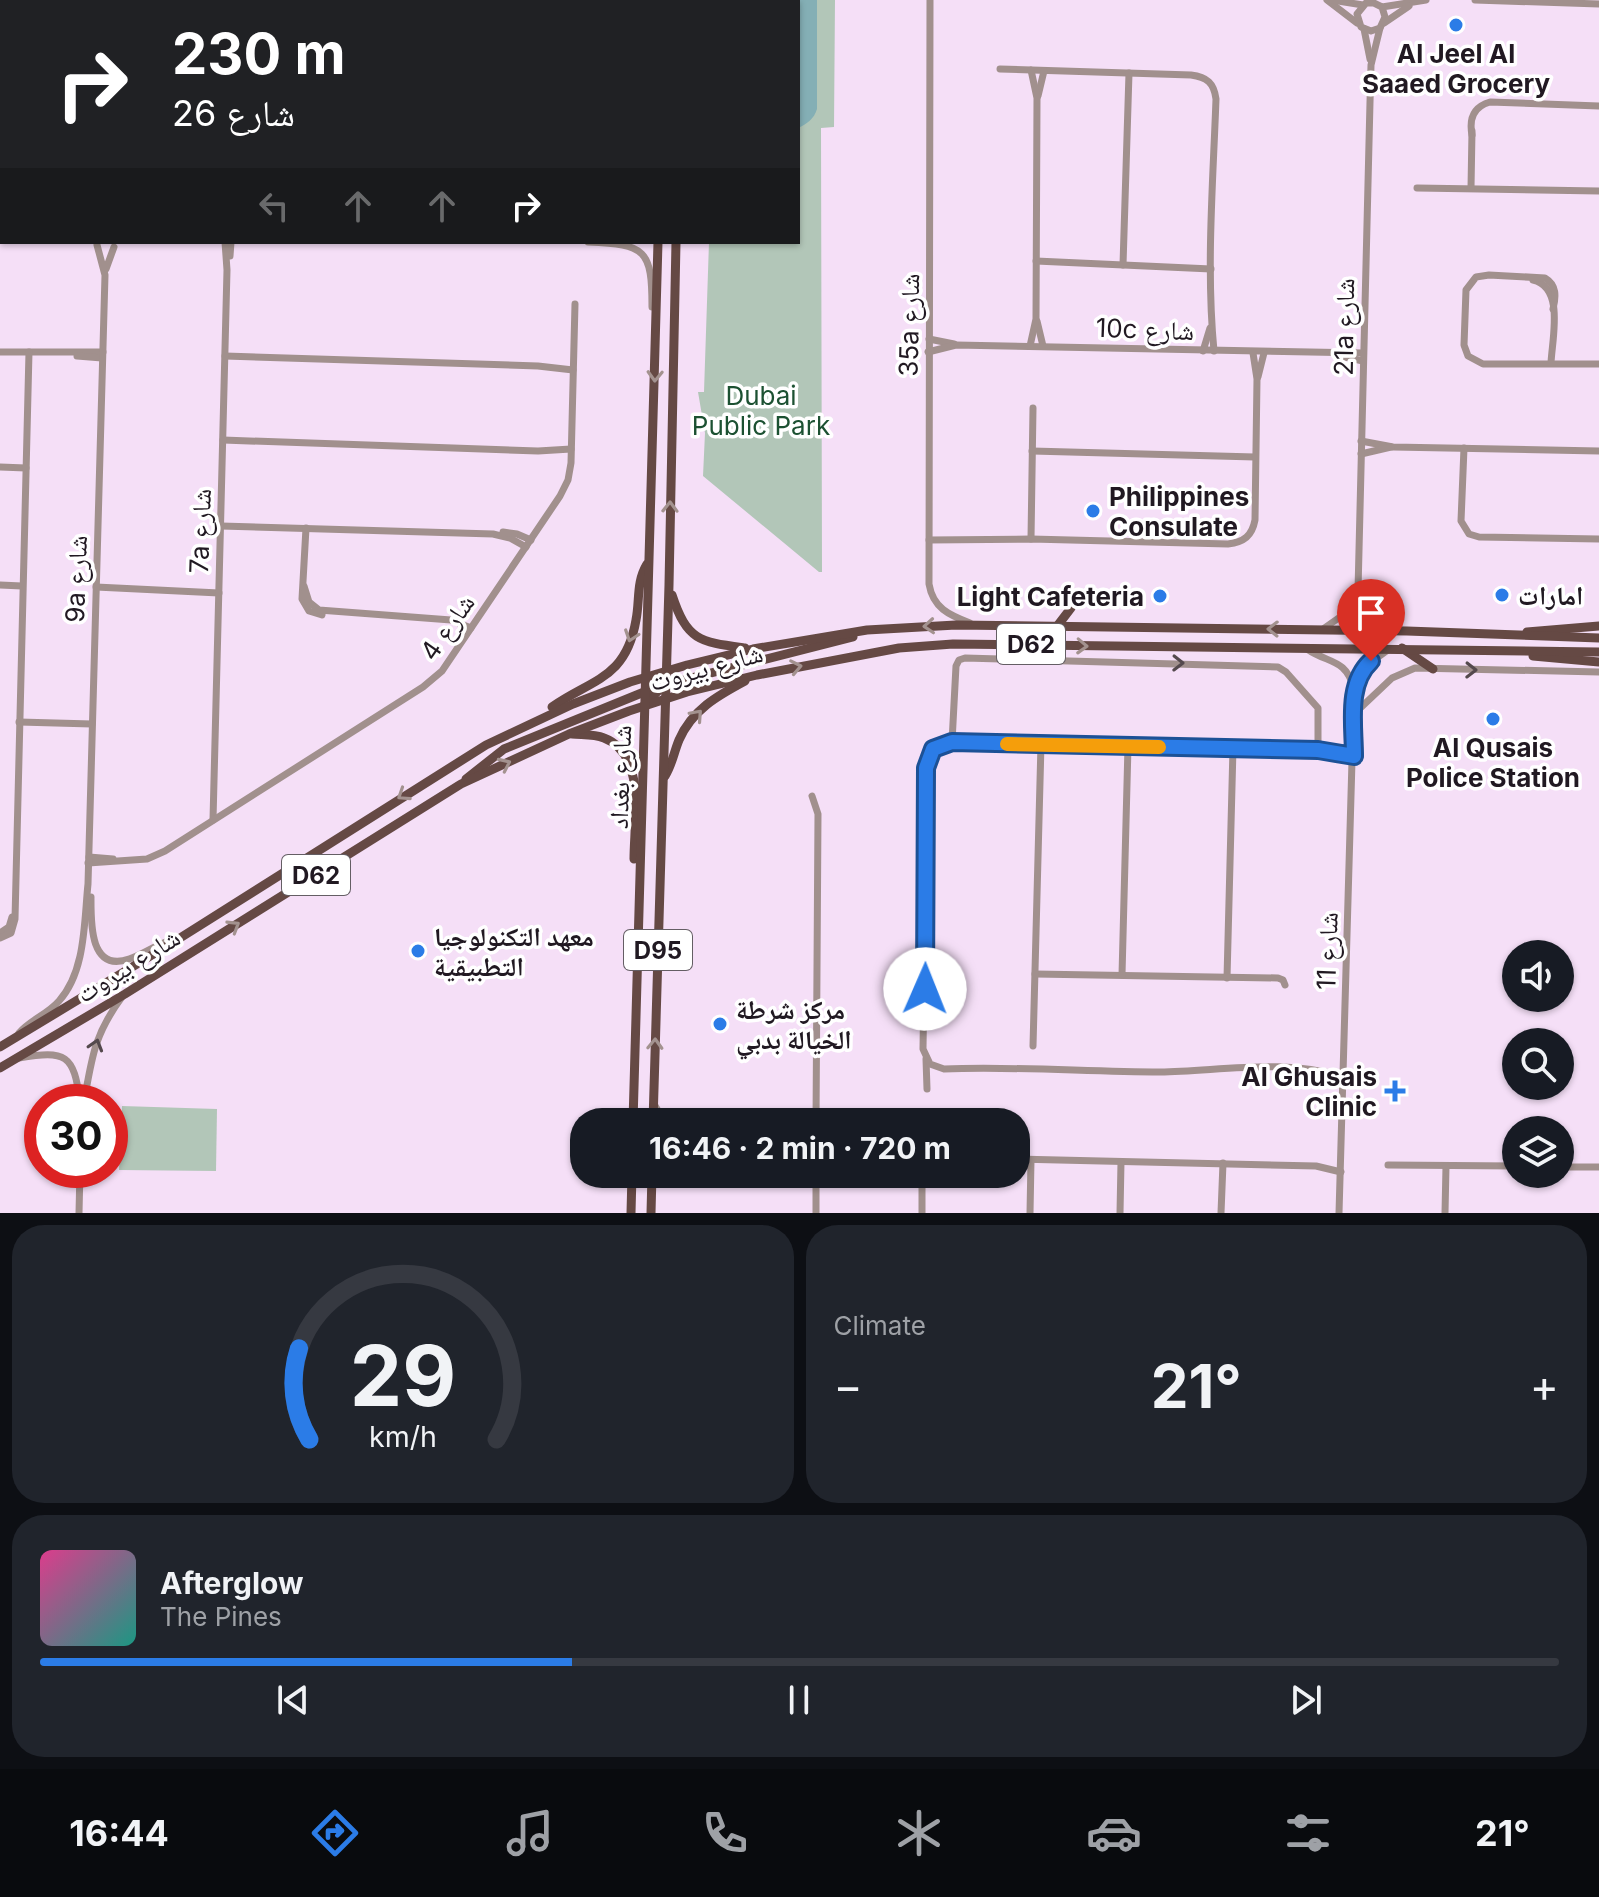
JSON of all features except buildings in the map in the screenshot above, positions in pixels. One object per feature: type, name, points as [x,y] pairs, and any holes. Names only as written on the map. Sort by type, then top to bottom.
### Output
[{"type":"main road","name":"شارع بغداد","points":[[633,1108],[658,244]]},
{"type":"main road","name":"شارع بغداد","points":[[654,1108],[676,244]]},
{"type":"main road","points":[[544,715],[559,702],[604,678],[621,659],[632,637],[638,612],[640,580],[649,562]]},
{"type":"main road","points":[[669,585],[680,618],[694,636],[713,644],[753,649]]},
{"type":"main road","points":[[1058,625],[1071,608]]},
{"type":"main road","name":"شارع بيروت","points":[[0,1047],[180,938],[457,761],[544,715],[666,671],[753,649],[867,630],[976,625],[1401,631],[1599,638]]},
{"type":"main road","name":"شارع بيروت","points":[[1515,634],[1599,626]]},
{"type":"main road","points":[[644,706],[653,694],[666,686],[745,662],[839,641],[867,630]]},
{"type":"main road","name":"شارع بيروت","points":[[0,1068],[125,994],[461,784],[569,734],[644,706],[757,675],[882,650],[932,644],[1599,652]]},
{"type":"main road","points":[[1402,648],[1433,669]]},
{"type":"main road","name":"شارع بيروت","points":[[1518,653],[1599,662]]},
{"type":"main road","points":[[461,784],[504,749],[582,715],[645,693],[657,684],[666,671]]},
{"type":"main road","points":[[663,779],[684,731],[695,715],[715,698],[757,675]]},
{"type":"main road","points":[[569,734],[605,738],[620,748],[629,760],[634,781],[634,885],[638,923]]},
{"type":"main road","points":[[631,1213],[632,1188]]},
{"type":"main road","points":[[651,1213],[652,1188]]},
{"type":"street","name":"35a شارع","points":[[930,0],[929,584],[933,598],[948,614],[976,625]]},
{"type":"street","points":[[1330,0],[1363,5],[1374,3],[1382,7],[1426,0]]},
{"type":"street","points":[[1330,0],[1361,26],[1374,31],[1415,3]]},
{"type":"street","points":[[1475,0],[1599,4]]},
{"type":"street","points":[[1361,26],[1357,14],[1363,5]]},
{"type":"street","points":[[1382,7],[1385,17],[1382,25]]},
{"type":"street","name":"21a شارع","points":[[1358,591],[1371,65],[1382,25]]},
{"type":"street","name":"21a شارع","points":[[1361,26],[1371,65]]},
{"type":"street","points":[[1000,69],[1191,75],[1210,82],[1216,99],[1210,326],[1214,351]]},
{"type":"street","points":[[1030,346],[1036,319],[1037,98],[1031,70]]},
{"type":"street","points":[[1037,98],[1044,71]]},
{"type":"street","points":[[1123,265],[1129,73]]},
{"type":"street","points":[[1471,188],[1471,118],[1476,110],[1490,102],[1599,106]]},
{"type":"street","points":[[1417,188],[1599,191]]},
{"type":"street","points":[[96,244],[105,249],[117,244]]},
{"type":"street","name":"9a شارع","points":[[96,244],[105,275],[88,860],[93,940],[99,951],[108,958],[126,960],[180,938]]},
{"type":"street","name":"9a شارع","points":[[105,275],[117,244]]},
{"type":"street","name":"7a شارع","points":[[213,820],[228,244]]},
{"type":"street","points":[[621,244],[637,249],[649,262],[652,320],[656,336]]},
{"type":"street","points":[[1036,261],[1211,269]]},
{"type":"street","points":[[1551,363],[1555,291],[1550,281],[1540,277],[1480,275],[1470,281],[1466,290],[1467,330],[1468,345],[1473,355],[1496,363],[1599,364]]},
{"type":"street","name":"شارع 4","points":[[88,860],[123,861],[159,855],[430,683],[447,664],[564,489],[571,452],[575,304]]},
{"type":"street","points":[[1036,319],[1043,346]]},
{"type":"street","points":[[1203,351],[1210,326]]},
{"type":"street","name":"10c شارع","points":[[929,339],[956,345],[1363,357]]},
{"type":"street","name":"10c شارع","points":[[928,352],[956,345]]},
{"type":"street","points":[[0,352],[102,355]]},
{"type":"street","points":[[0,936],[9,927],[14,911],[29,352]]},
{"type":"street","points":[[929,536],[1228,544],[1243,541],[1251,534],[1255,520],[1257,379],[1253,353]]},
{"type":"street","points":[[1257,379],[1264,353]]},
{"type":"street","points":[[225,356],[573,368]]},
{"type":"street","points":[[1031,539],[1033,408]]},
{"type":"street","points":[[223,440],[571,452]]},
{"type":"street","points":[[1361,441],[1393,447],[1599,451]]},
{"type":"street","points":[[1361,454],[1393,447]]},
{"type":"street","points":[[1464,448],[1461,521],[1465,531],[1474,537],[1599,539]]},
{"type":"street","points":[[1032,451],[1255,457]]},
{"type":"street","points":[[0,467],[26,468]]},
{"type":"street","points":[[221,526],[493,534],[528,543]]},
{"type":"street","points":[[306,528],[302,599],[309,611],[318,615],[332,613],[455,620],[474,625]]},
{"type":"street","points":[[0,585],[22,586]]},
{"type":"street","points":[[96,590],[219,593]]},
{"type":"street","points":[[1322,630],[1350,610],[1358,591]]},
{"type":"street","points":[[1358,591],[1368,611],[1401,631]]},
{"type":"street","points":[[1354,691],[1366,666],[1390,648]]},
{"type":"street","points":[[1307,649],[1340,664],[1349,675],[1354,691]]},
{"type":"street","points":[[952,742],[956,666],[959,660],[965,658],[1278,667],[1318,708],[1318,750]]},
{"type":"street","points":[[1354,714],[1396,675],[1415,668],[1599,672]]},
{"type":"street","name":"شارع 11","points":[[1339,1213],[1354,691]]},
{"type":"street","points":[[19,722],[92,724]]},
{"type":"street","points":[[927,1089],[924,1040],[924,757],[929,747],[952,742],[1318,750],[1354,756]]},
{"type":"street","points":[[1033,1046],[1041,744]]},
{"type":"street","points":[[1122,975],[1128,746]]},
{"type":"street","points":[[1331,751],[1354,746]]},
{"type":"street","points":[[1227,978],[1233,748]]},
{"type":"street","points":[[213,793],[226,812]]},
{"type":"street","points":[[812,796],[818,814],[816,1108]]},
{"type":"street","name":"9a شارع","points":[[17,1037],[27,1025],[56,1004],[70,986],[83,932],[88,884]]},
{"type":"street","points":[[1035,974],[1281,979],[1285,985]]},
{"type":"street","points":[[86,1084],[96,1040],[107,1017],[125,994]]},
{"type":"street","points":[[924,1040],[926,1052],[932,1060],[955,1068]]},
{"type":"street","points":[[17,1059],[49,1054],[62,1057],[76,1072],[78,1084]]},
{"type":"street","points":[[926,1059],[935,1067],[1162,1072],[1227,1067],[1320,1070],[1345,1066]]},
{"type":"street","points":[[1320,1070],[1344,1077]]},
{"type":"street","points":[[654,1104],[656,1108]]},
{"type":"street","points":[[1030,1213],[1031,1160],[1316,1166],[1341,1172]]},
{"type":"street","points":[[1316,1166],[1341,1161]]},
{"type":"street","points":[[1120,1213],[1121,1162]]},
{"type":"street","points":[[1221,1213],[1223,1163]]},
{"type":"street","points":[[1388,1165],[1502,1166]]},
{"type":"street","points":[[1445,1213],[1446,1166]]},
{"type":"street","points":[[1574,1167],[1599,1167]]},
{"type":"street","points":[[79,1213],[80,1188]]},
{"type":"street","points":[[816,1188],[816,1213]]},
{"type":"street","points":[[922,1213],[923,1188]]},
{"type":"green space","name":"Dubai Public Park","points":[[800,0],[835,0],[834,127],[821,128],[822,572],[703,476],[705,433],[698,392],[704,392],[709,244],[800,244]]},
{"type":"green space","points":[[128,1106],[217,1109],[216,1171],[128,1170]]},
{"type":"shaded area","points":[[800,0],[817,0],[817,109],[800,127]]},
{"type":"slow traffic","points":[[1007,744],[1159,747]]},
{"type":"place","name":"Al Jeel Al Saaed Grocery","points":[[1456,25]]},
{"type":"place","name":"Philippines Consulate","points":[[1093,511]]},
{"type":"place","name":"امارات","points":[[1502,595]]},
{"type":"place","name":"Light Cafeteria","points":[[1160,596]]},
{"type":"place","name":"Al Qusais Police Station","points":[[1493,719]]},
{"type":"place","name":"معهد التكنولوجيا التطبيقية","points":[[418,951]]},
{"type":"place","name":"مركز شرطة الخيالة بدبي","points":[[720,1024]]},
{"type":"place","name":"Al Ghusais Clinic","points":[[1395,1091]]},
{"type":"route","points":[[925,989],[926,768],[933,749],[952,742],[1318,750],[1354,756],[1354,691],[1361,671],[1371,661]]}]
